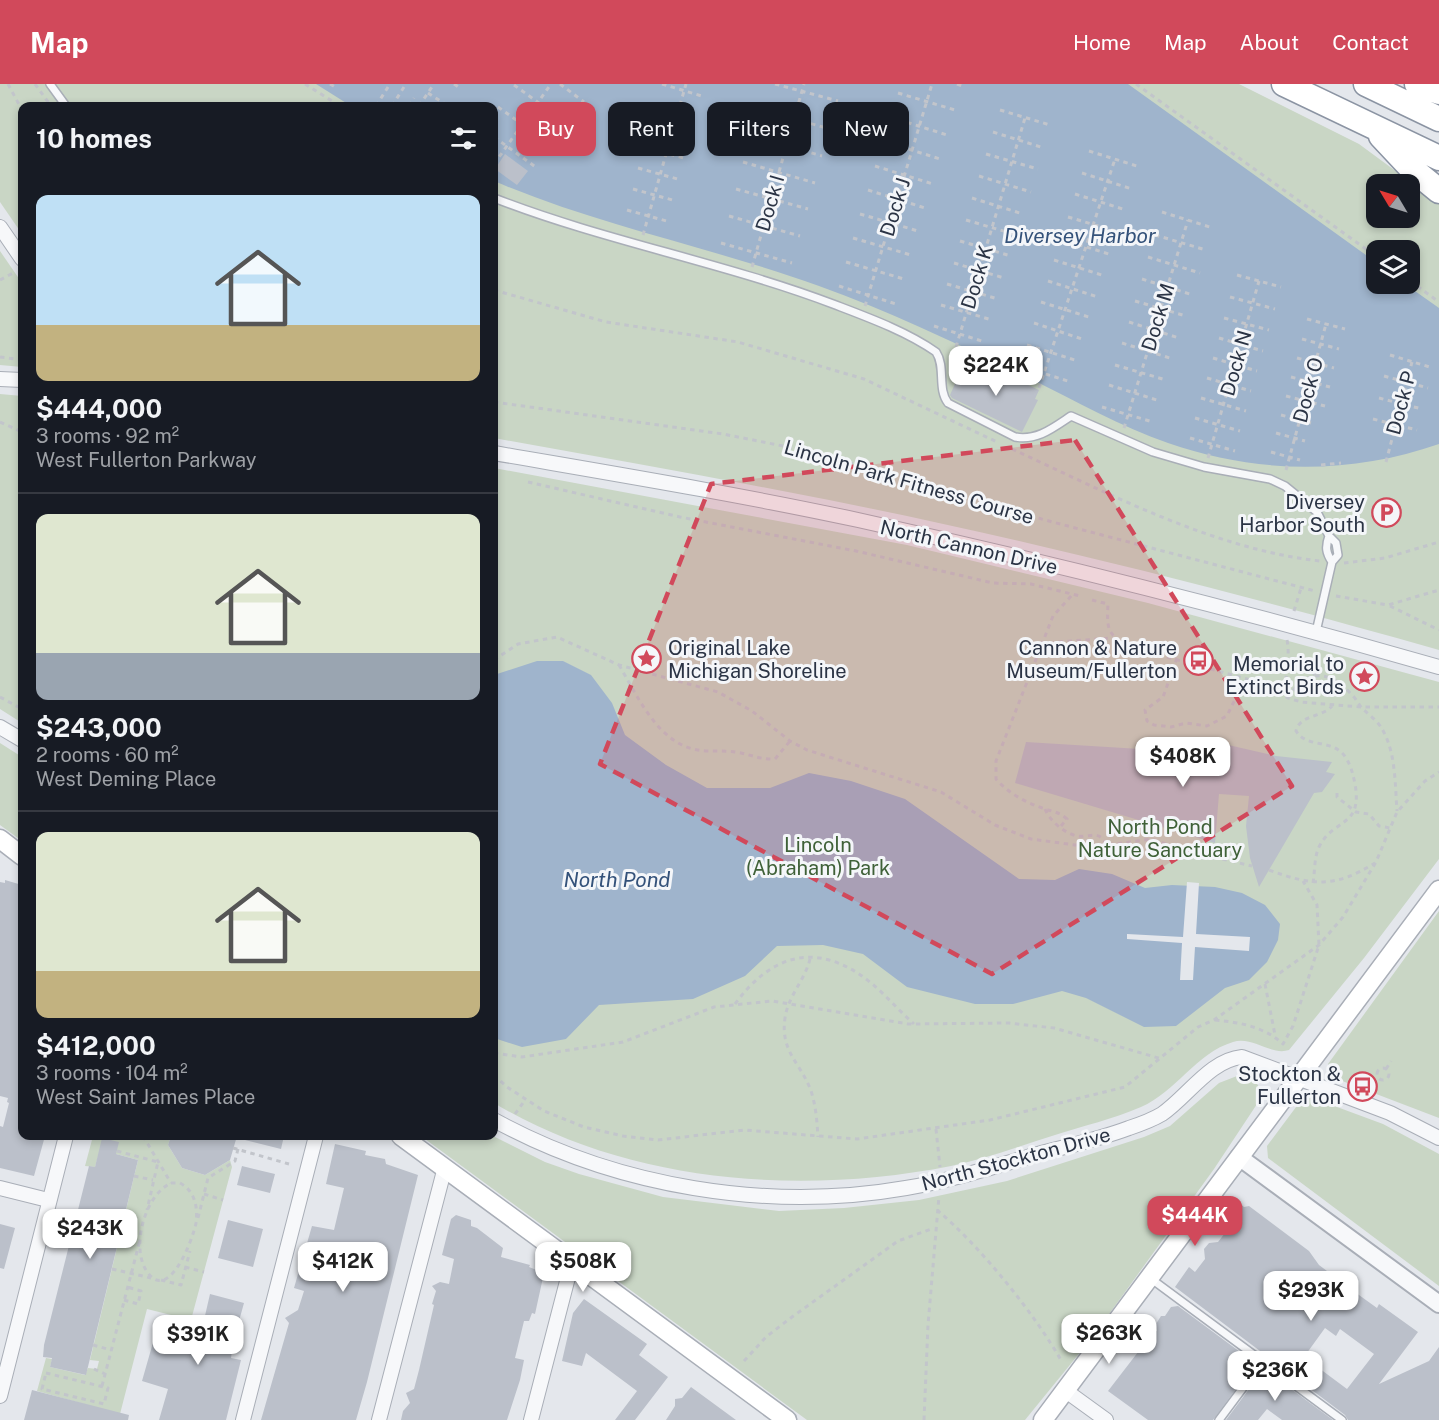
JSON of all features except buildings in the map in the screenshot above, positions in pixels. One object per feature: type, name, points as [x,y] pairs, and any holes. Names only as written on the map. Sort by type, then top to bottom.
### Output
[{"type":"highway","points":[[1284,84],[1439,158]]},
{"type":"highway","points":[[1366,84],[1439,119]]},
{"type":"highway","points":[[1417,84],[1439,92]]},
{"type":"highway","points":[[1374,128],[1412,169],[1439,191]]},
{"type":"main road","points":[[0,839],[18,853]]},
{"type":"main road","points":[[1043,1420],[1439,890]]},
{"type":"main road","points":[[407,1140],[788,1420]]},
{"type":"street","points":[[0,227],[18,253]]},
{"type":"street","points":[[0,379],[18,380]]},
{"type":"street","name":"North Cannon Drive","points":[[498,454],[857,520],[1128,584],[1316,632],[1439,667]]},
{"type":"street","points":[[0,727],[18,738]]},
{"type":"street","name":"North Stockton Drive","points":[[498,1122],[585,1161],[620,1172],[709,1190],[825,1196],[903,1189],[939,1182],[1123,1131],[1162,1113],[1222,1063],[1242,1057],[1390,1113],[1439,1138]]},
{"type":"street","points":[[0,1396],[65,1140]]},
{"type":"street","points":[[243,1420],[315,1140]]},
{"type":"street","points":[[1239,1157],[1439,1304]]},
{"type":"street","points":[[379,1420],[445,1167]]},
{"type":"street","points":[[0,1188],[48,1200]]},
{"type":"street","points":[[531,1420],[572,1262]]},
{"type":"street","points":[[1066,1390],[1106,1420]]},
{"type":"lane","points":[[50,84],[63,102]]},
{"type":"lane","points":[[498,200],[546,219],[792,289],[857,313],[936,352],[941,359],[944,398],[948,403],[1015,437],[1026,439],[1039,436],[1071,416],[1154,452],[1204,467],[1270,479],[1285,486],[1317,512],[1329,536],[1326,544],[1328,562],[1316,632]]},
{"type":"lane","points":[[1150,1278],[1342,1420]]},
{"type":"lane","points":[[1219,1420],[1263,1361]]},
{"type":"path","points":[[8,84],[18,103]]},
{"type":"path","points":[[34,84],[48,102]]},
{"type":"path","points":[[304,84],[333,102]]},
{"type":"path","points":[[330,84],[335,87]]},
{"type":"path","points":[[378,102],[390,84]]},
{"type":"path","points":[[422,102],[434,84]]},
{"type":"path","points":[[454,84],[460,88]]},
{"type":"path","points":[[514,85],[538,102],[551,84]]},
{"type":"path","points":[[560,84],[584,102]]},
{"type":"path","points":[[662,84],[705,97]]},
{"type":"path","points":[[681,102],[686,84]]},
{"type":"path","points":[[775,84],[838,101]]},
{"type":"path","name":"Dock I","points":[[799,102],[804,84]]},
{"type":"path","name":"Dock J","points":[[866,304],[932,84]]},
{"type":"path","points":[[957,84],[962,86]]},
{"type":"path","points":[[1136,84],[1366,249]]},
{"type":"path","points":[[395,102],[404,87]]},
{"type":"path","points":[[428,93],[442,102]]},
{"type":"path","points":[[898,93],[956,110]]},
{"type":"path","points":[[412,102],[414,98]]},
{"type":"path","points":[[498,106],[516,120]]},
{"type":"path","points":[[1000,110],[1050,125]]},
{"type":"path","points":[[695,117],[699,118]]},
{"type":"path","name":"Dock K","points":[[957,346],[1025,118]]},
{"type":"path","points":[[909,123],[947,135]]},
{"type":"path","points":[[498,158],[516,132]]},
{"type":"path","points":[[993,132],[1044,148]]},
{"type":"path","points":[[498,139],[537,168]]},
{"type":"path","points":[[909,149],[940,159]]},
{"type":"path","points":[[1089,151],[1140,166]]},
{"type":"path","points":[[811,153],[822,156]]},
{"type":"path","points":[[987,154],[1038,169]]},
{"type":"path","points":[[644,234],[666,156]]},
{"type":"path","points":[[674,156],[687,159]]},
{"type":"path","name":"Dock I","points":[[753,263],[784,156]]},
{"type":"path","points":[[1040,386],[1046,374],[1115,159]]},
{"type":"path","points":[[743,162],[815,183]]},
{"type":"path","points":[[875,166],[933,184]]},
{"type":"path","points":[[638,168],[681,180]]},
{"type":"path","points":[[1082,173],[1132,189]]},
{"type":"path","points":[[979,176],[1031,192]]},
{"type":"path","points":[[633,189],[676,201]]},
{"type":"path","points":[[736,189],[808,209]]},
{"type":"path","points":[[868,190],[925,208]]},
{"type":"path","points":[[1075,194],[1126,210]]},
{"type":"path","points":[[972,198],[1023,214]]},
{"type":"path","points":[[627,210],[670,222]]},
{"type":"path","points":[[1162,212],[1213,228]]},
{"type":"path","points":[[860,214],[918,231]]},
{"type":"path","points":[[729,216],[800,236]]},
{"type":"path","points":[[1068,217],[1119,232]]},
{"type":"path","points":[[966,220],[1017,235]]},
{"type":"path","name":"Dock M","points":[[1125,425],[1188,220]]},
{"type":"path","points":[[1155,235],[1206,250]]},
{"type":"path","points":[[853,238],[911,255]]},
{"type":"path","points":[[1061,239],[1112,255]]},
{"type":"path","points":[[960,241],[1011,256]]},
{"type":"path","points":[[721,243],[792,263]]},
{"type":"path","points":[[1148,257],[1200,273]]},
{"type":"path","points":[[1054,260],[1105,276]]},
{"type":"path","points":[[846,262],[904,279]]},
{"type":"path","points":[[954,263],[1004,278]]},
{"type":"path","points":[[0,280],[13,273]]},
{"type":"path","points":[[1237,275],[1281,287]]},
{"type":"path","points":[[1142,279],[1193,295]]},
{"type":"path","points":[[1048,281],[1098,297]]},
{"type":"path","name":"Dock N","points":[[1208,456],[1259,281]]},
{"type":"path","points":[[947,284],[998,298]]},
{"type":"path","points":[[838,286],[896,304]]},
{"type":"path","points":[[1420,288],[1439,302]]},
{"type":"path","points":[[498,291],[606,322],[738,342],[864,379],[1001,444]]},
{"type":"path","points":[[1230,297],[1275,309]]},
{"type":"path","points":[[1135,301],[1186,316]]},
{"type":"path","points":[[1041,302],[1092,318]]},
{"type":"path","points":[[941,305],[992,320]]},
{"type":"path","points":[[1224,318],[1269,330]]},
{"type":"path","points":[[1307,319],[1344,329]]},
{"type":"path","points":[[1129,322],[1179,338]]},
{"type":"path","points":[[1034,323],[1085,340]]},
{"type":"path","name":"Dock O","points":[[1286,469],[1326,324]]},
{"type":"path","points":[[934,326],[985,342]]},
{"type":"path","points":[[1219,338],[1263,351]]},
{"type":"path","points":[[1302,339],[1340,349]]},
{"type":"path","points":[[1122,343],[1173,359]]},
{"type":"path","points":[[1027,345],[1077,361]]},
{"type":"path","points":[[1390,356],[1433,368]]},
{"type":"path","points":[[0,357],[18,359]]},
{"type":"path","points":[[1213,358],[1257,371]]},
{"type":"path","points":[[1297,358],[1334,368]]},
{"type":"path","name":"Dock P","points":[[1386,461],[1412,362]]},
{"type":"path","points":[[1115,364],[1166,380]]},
{"type":"path","points":[[1020,366],[1071,382]]},
{"type":"path","points":[[1384,376],[1428,388]]},
{"type":"path","points":[[1291,377],[1329,387]]},
{"type":"path","points":[[1207,378],[1251,391]]},
{"type":"path","points":[[1109,386],[1160,402]]},
{"type":"path","points":[[1286,396],[1324,406]]},
{"type":"path","points":[[1202,398],[1246,411]]},
{"type":"path","points":[[1379,398],[1422,409]]},
{"type":"path","name":"Lincoln Park Fitness Course","points":[[498,403],[723,434],[788,447],[912,479],[1045,520],[1318,592]]},
{"type":"path","points":[[1102,407],[1153,422]]},
{"type":"path","points":[[1281,415],[1311,423]]},
{"type":"path","points":[[1196,418],[1240,431]]},
{"type":"path","points":[[1373,419],[1417,430]]},
{"type":"path","points":[[0,422],[18,430]]},
{"type":"path","points":[[1276,433],[1305,441]]},
{"type":"path","points":[[1190,438],[1235,451]]},
{"type":"path","points":[[1011,448],[1186,527],[1295,558],[1328,562]]},
{"type":"path","points":[[1271,452],[1300,460]]},
{"type":"path","points":[[1321,465],[1341,464]]},
{"type":"path","points":[[528,482],[680,517],[856,551],[993,583],[1031,584],[1080,597]]},
{"type":"path","points":[[1342,563],[1385,558],[1439,542]]},
{"type":"path","points":[[1294,611],[1301,588]]},
{"type":"path","points":[[1388,605],[1439,590]]},
{"type":"path","points":[[1061,826],[1066,819],[1057,811],[1045,809],[1010,793],[996,779],[996,761],[1053,616],[1073,594]]},
{"type":"path","points":[[1334,596],[1388,605],[1439,630]]},
{"type":"path","points":[[1092,600],[1108,604],[1107,621],[1113,638]]},
{"type":"path","points":[[498,657],[518,644],[557,638],[619,665],[718,692],[752,711],[790,741],[832,760],[941,792],[995,825],[1031,839],[1074,845],[1151,839],[1203,855],[1252,866]]},
{"type":"path","points":[[1041,646],[1057,642],[1113,638],[1127,646],[1265,684],[1288,698],[1361,707],[1439,707]]},
{"type":"path","points":[[1287,640],[1290,658],[1285,687],[1288,698]]},
{"type":"path","points":[[1177,658],[1163,697],[1145,710],[1147,721],[1154,725],[1213,724],[1227,716],[1239,693],[1265,684]]},
{"type":"path","points":[[1290,658],[1306,665],[1316,675]]},
{"type":"path","points":[[619,665],[650,717],[677,742],[697,750],[736,752],[762,760],[776,759],[790,741]]},
{"type":"path","points":[[1288,698],[1295,687],[1306,678],[1316,675],[1329,677],[1341,685],[1383,729],[1394,767],[1397,812]]},
{"type":"path","points":[[0,697],[18,707]]},
{"type":"path","points":[[1313,883],[1318,848],[1324,839],[1354,811],[1357,802],[1353,772],[1345,755],[1330,745],[1307,742],[1296,731],[1297,725],[1304,720],[1328,711],[1333,705]]},
{"type":"path","points":[[498,1078],[525,1100],[584,1127],[623,1136],[658,1140],[744,1130],[857,1139],[936,1130],[990,1120],[1125,1087],[1162,1059],[1198,1027],[1214,1020],[1319,945],[1342,917],[1376,862],[1397,812],[1425,781],[1439,772]]},
{"type":"path","points":[[1337,793],[1337,797],[1354,811],[1370,814],[1378,826],[1390,828]]},
{"type":"path","points":[[1045,809],[1053,824],[1079,836],[1094,833],[1103,838],[1107,844]]},
{"type":"path","points":[[1269,870],[1303,881],[1329,883],[1353,877],[1376,862]]},
{"type":"path","points":[[1214,1020],[1238,1022],[1275,1036],[1283,1044],[1293,1026],[1319,945],[1317,905],[1303,881]]},
{"type":"path","points":[[735,1004],[748,986],[770,967],[795,959],[824,959],[845,966],[861,975],[915,1025]]},
{"type":"path","points":[[810,959],[806,974],[788,1004],[784,1038],[790,1055],[802,1072],[811,1092],[818,1137]]},
{"type":"path","points":[[1265,984],[1269,1018],[1275,1036]]},
{"type":"path","points":[[498,1054],[522,1058],[623,1042],[714,1006],[772,1000],[915,1025],[1009,1023],[1054,1028],[1162,1059]]},
{"type":"path","points":[[1386,1069],[1388,1078],[1379,1079],[1378,1071],[1386,1069],[1391,1061]]},
{"type":"path","points":[[1351,1077],[1356,1082],[1371,1088]]},
{"type":"path","points":[[515,1114],[525,1100]]},
{"type":"path","points":[[936,1130],[940,1167]]},
{"type":"path","points":[[145,1140],[171,1183]]},
{"type":"path","points":[[233,1148],[289,1164]]},
{"type":"path","points":[[112,1269],[181,1285],[208,1178],[235,1161],[238,1149]]},
{"type":"path","points":[[117,1151],[158,1162]]},
{"type":"path","points":[[102,1386],[158,1162]]},
{"type":"path","points":[[134,1176],[154,1181]]},
{"type":"path","points":[[142,1230],[141,1258],[145,1270],[154,1278],[167,1278],[180,1266],[193,1236],[196,1209],[191,1191],[180,1183],[171,1183],[160,1192],[145,1217]]},
{"type":"path","points":[[204,1194],[223,1200]]},
{"type":"path","points":[[924,1420],[934,1228],[940,1198]]},
{"type":"path","points":[[937,1210],[957,1226],[976,1248],[1048,1337],[1062,1362]]},
{"type":"path","points":[[744,1361],[766,1337],[898,1241],[934,1228]]},
{"type":"path","points":[[180,1266],[204,1272]]},
{"type":"path","points":[[124,1300],[138,1304],[141,1291],[128,1287]]},
{"type":"path","points":[[93,1345],[111,1350]]},
{"type":"path","points":[[94,1369],[105,1374]]},
{"type":"path","points":[[46,1373],[102,1386],[108,1388],[104,1404],[42,1389],[46,1373]]},
{"type":"highlighted area","points":[[1075,440],[1292,786],[992,974],[600,764],[711,484]]},
{"type":"green space","points":[[0,84],[1239,84],[1359,144],[1400,174],[1366,174],[1366,228],[1420,228],[1420,189],[1439,203],[1439,650],[1212,588],[1059,550],[787,492],[498,439],[498,102],[18,102],[18,228],[0,202]]},
{"type":"green space","points":[[0,251],[18,277],[18,367],[0,365]]},
{"type":"green space","points":[[0,394],[18,396],[18,720],[0,709]]},
{"type":"green space","name":"Lincoln (Abraham) Park","points":[[498,469],[907,545],[1148,603],[1439,682],[1439,859],[1364,958],[1289,1050],[1275,1050],[1248,1042],[1233,1042],[1208,1055],[1165,1092],[1141,1107],[990,1156],[951,1166],[893,1175],[834,1180],[775,1180],[716,1176],[657,1166],[601,1151],[546,1130],[498,1105]]},
{"type":"green space","points":[[0,743],[18,754],[18,838],[0,825]]},
{"type":"green space","points":[[1439,911],[1439,1118],[1337,1079],[1330,1072],[1328,1064]]},
{"type":"green space","points":[[1237,1076],[1251,1079],[1258,1085],[1259,1101],[1214,1169],[1091,1339],[1025,1420],[807,1420],[426,1140],[498,1138],[545,1162],[579,1174],[663,1197],[779,1211],[844,1208],[919,1200],[1007,1181],[1144,1137],[1170,1126],[1219,1083]]},
{"type":"green space","points":[[1310,1097],[1383,1124],[1439,1154],[1439,1286],[1268,1158],[1267,1146],[1302,1099]]},
{"type":"green space","points":[[92,1140],[103,1140],[95,1167],[85,1166]]},
{"type":"green space","points":[[104,1140],[170,1140],[168,1145],[182,1168],[205,1175],[230,1160],[232,1167],[191,1320],[147,1309],[120,1414],[37,1391],[46,1358],[52,1359],[50,1367],[85,1375],[88,1368],[97,1369],[99,1361],[90,1360],[138,1160],[116,1154]]},
{"type":"water","name":"Diversey Harbor","points":[[316,84],[1128,84],[1366,255],[1366,294],[1419,294],[1439,308],[1439,444],[1372,461],[1304,467],[1235,461],[1150,437],[926,330],[846,296],[737,259],[574,211],[498,183],[498,102],[345,102]]},
{"type":"water","name":"North Pond","points":[[537,661],[563,661],[591,675],[612,703],[625,735],[666,765],[707,788],[770,788],[809,773],[851,781],[905,799],[1019,879],[1055,880],[1079,869],[1112,874],[1145,888],[1172,885],[1215,887],[1242,893],[1265,905],[1280,924],[1278,940],[1267,962],[1249,980],[1225,988],[1176,1026],[1144,1027],[1086,998],[1062,991],[1013,1004],[975,1004],[907,987],[863,954],[823,945],[777,946],[745,976],[693,999],[599,1005],[566,1039],[522,1047],[498,1039],[498,674]]},
{"type":"pier","points":[[1187,882],[1199,883],[1196,934],[1250,937],[1249,951],[1195,947],[1193,980],[1180,980],[1182,943],[1127,939],[1127,934],[1183,937]]},
{"type":"place","name":"Diversey Harbor South","points":[[1386,513]]},
{"type":"place","name":"Original Lake Michigan Shoreline","points":[[647,659]]},
{"type":"place","name":"Cannon & Nature Museum/Fullerton","points":[[1198,660]]},
{"type":"place","name":"Memorial to Extinct Birds","points":[[1365,676]]},
{"type":"place","name":"Stockton & Fullerton","points":[[1362,1086]]},
{"type":"park label","name":"North Pond Nature Sanctuary","points":[[1160,838]]}]
